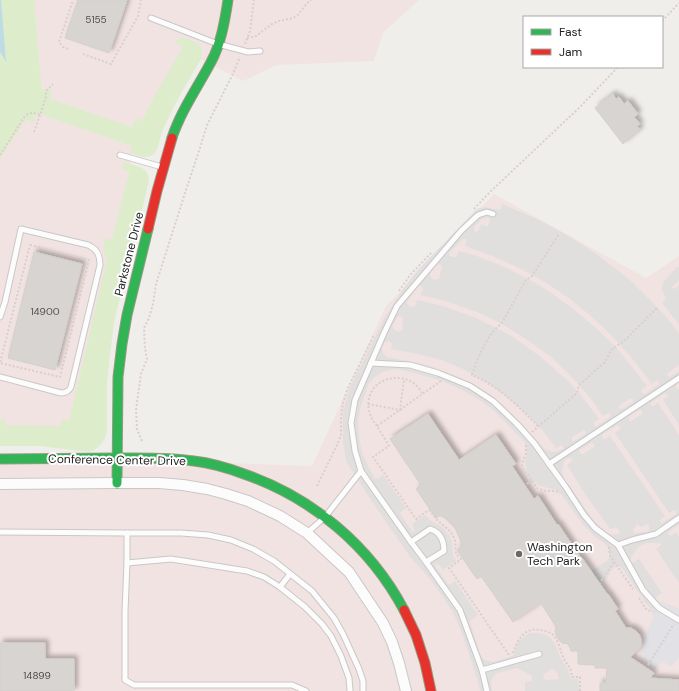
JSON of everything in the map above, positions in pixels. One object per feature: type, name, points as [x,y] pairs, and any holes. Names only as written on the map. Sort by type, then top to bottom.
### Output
[{"type":"street","name":"Parkstone Drive","points":[[116,483],[118,377],[127,315],[173,133],[212,60],[226,16],[228,0]]},
{"type":"street","name":"Conference Center Drive","points":[[0,459],[166,458],[197,461],[251,476],[281,489],[305,502],[325,517],[355,543],[378,569],[393,591],[417,638],[424,659],[431,691]]},
{"type":"street","name":"Conference Center Drive","points":[[0,484],[159,483],[183,485],[213,490],[248,501],[280,516],[306,533],[349,572],[384,623],[399,663],[406,691]]},
{"type":"lane","points":[[151,18],[218,44],[242,51],[260,51]]},
{"type":"lane","points":[[120,155],[163,168]]},
{"type":"lane","points":[[487,691],[482,670],[460,610],[362,472],[355,451],[351,423],[355,400],[397,306],[461,231],[478,215],[486,212],[493,214]]},
{"type":"lane","points":[[0,318],[2,301],[21,230],[88,245],[97,251],[100,265],[69,390],[65,393],[61,393],[0,377]]},
{"type":"lane","points":[[371,362],[410,365],[438,373],[470,386],[494,401],[534,443],[584,515],[595,528],[618,545],[643,590],[659,608],[678,620]]},
{"type":"lane","points":[[549,464],[679,378]]},
{"type":"lane","points":[[306,533],[325,517],[362,472]]},
{"type":"lane","points":[[618,545],[656,534],[679,518]]},
{"type":"lane","points":[[411,542],[430,529],[440,535],[444,545],[444,551],[426,562]]},
{"type":"lane","points":[[0,532],[201,534],[231,540],[253,549],[274,561],[312,591],[334,618],[359,669],[363,680],[363,691]]},
{"type":"lane","points":[[126,533],[125,680],[134,685],[292,685],[306,691]]},
{"type":"lane","points":[[126,563],[171,559],[247,571],[264,577],[280,587],[305,607],[322,624],[331,636],[341,656],[349,678],[350,691]]},
{"type":"lane","points":[[280,587],[290,574]]},
{"type":"lane","points":[[482,670],[539,654]]},
{"type":"path","points":[[68,49],[63,47],[59,42],[73,0]]},
{"type":"path","points":[[83,54],[111,64],[138,16],[141,0]]},
{"type":"path","points":[[142,441],[137,429],[136,410],[141,374],[147,359],[144,328],[153,304],[156,284],[207,125],[232,76],[250,32],[254,0]]},
{"type":"path","points":[[247,38],[256,36],[272,24],[293,18],[298,15],[311,0]]},
{"type":"path","points":[[663,20],[679,3],[676,0]]},
{"type":"path","points":[[34,132],[46,98],[46,91],[53,84]]},
{"type":"path","points":[[0,155],[25,116],[28,113],[40,114]]},
{"type":"path","points":[[538,426],[516,403],[506,395],[482,379],[472,375],[478,356],[486,342],[496,328],[502,323],[526,280],[532,276],[559,234]]},
{"type":"path","points":[[30,245],[89,260],[60,378],[0,363],[12,314],[30,245]]},
{"type":"path","points":[[527,436],[577,393],[579,385],[605,362],[611,350],[624,340],[658,307]]},
{"type":"path","points":[[423,394],[414,383],[404,379],[393,378],[387,379],[378,384],[371,391],[368,401],[368,410],[389,446],[373,457],[416,519],[429,510],[437,520],[451,532],[455,540],[456,554],[461,559],[449,568],[509,656],[513,653],[516,643],[524,633],[536,629],[549,632],[559,644],[564,660],[572,670],[572,677],[580,677],[580,691]]},
{"type":"path","points":[[400,410],[404,379]]},
{"type":"path","points":[[377,426],[442,380],[447,382]]},
{"type":"path","points":[[368,404],[400,410]]},
{"type":"path","points":[[527,484],[532,480]]},
{"type":"path","points":[[599,584],[614,562]]},
{"type":"path","points":[[648,665],[678,620]]},
{"type":"shaded area","points":[[34,0],[419,0],[383,33],[374,61],[276,65],[243,81],[201,59],[203,53],[183,47],[142,121],[132,127],[50,99],[42,90]]},
{"type":"shaded area","points":[[37,113],[133,146],[129,171],[69,421],[61,426],[0,426],[0,159],[26,118]]},
{"type":"shaded area","points":[[494,194],[646,278],[679,256],[679,691],[0,691],[0,455],[312,466],[386,306]]},
{"type":"shaded area","points":[[502,204],[537,219],[592,251],[633,283],[663,313],[679,333],[679,365],[667,374],[669,377],[679,371],[679,383],[676,387],[679,389],[679,425],[663,400],[668,396],[667,394],[665,393],[650,404],[653,406],[658,403],[679,435],[679,525],[668,532],[668,534],[671,536],[676,532],[679,537],[679,583],[656,549],[661,545],[659,543],[646,543],[640,546],[630,559],[633,563],[639,559],[662,593],[656,598],[664,603],[669,661],[643,643],[654,620],[653,615],[651,609],[622,568],[617,566],[612,569],[607,578],[600,584],[591,571],[607,561],[610,553],[608,547],[585,527],[561,494],[556,490],[540,486],[532,480],[526,467],[525,461],[527,450],[524,441],[492,409],[480,400],[439,380],[395,369],[385,371],[376,376],[369,383],[360,409],[358,422],[359,436],[362,453],[368,466],[375,478],[378,479],[383,475],[406,508],[400,514],[412,531],[414,532],[415,530],[412,524],[425,515],[430,520],[442,527],[449,535],[452,542],[453,555],[456,561],[443,570],[438,564],[435,566],[448,584],[450,585],[455,581],[478,615],[470,622],[483,659],[493,662],[512,656],[519,641],[525,636],[530,633],[540,633],[551,638],[561,659],[568,669],[571,679],[578,679],[580,691],[525,691],[525,682],[532,681],[532,676],[517,668],[497,673],[491,682],[492,691],[480,691],[460,628],[453,612],[431,580],[411,558],[346,461],[343,442],[343,413],[349,390],[385,317],[417,271],[474,212],[479,208],[486,207],[499,210],[501,209]],"holes":[[[489,218],[490,220],[488,227],[481,224],[477,232],[474,231],[474,227],[482,219]],[[463,239],[465,239],[465,246],[519,268],[548,284],[591,316],[631,357],[652,384],[657,380],[659,384],[645,394],[642,393],[642,390],[647,386],[614,345],[577,312],[541,286],[507,268],[477,256],[459,251],[456,257],[450,256],[450,252]],[[438,264],[441,265],[439,279],[432,279],[430,273]],[[419,286],[422,287],[423,290],[420,295],[446,301],[477,312],[502,324],[551,357],[570,375],[592,400],[603,416],[609,413],[611,414],[610,417],[595,426],[594,422],[599,419],[569,382],[541,357],[510,335],[474,317],[443,306],[417,300],[415,307],[409,306],[407,303]],[[398,316],[402,317],[402,330],[399,332],[394,330],[393,325]],[[389,341],[392,343],[391,349],[419,354],[444,361],[463,369],[486,382],[506,396],[530,417],[556,448],[561,445],[563,449],[554,452],[545,449],[504,406],[473,384],[433,367],[386,357],[382,348],[384,343]],[[631,398],[633,399],[633,402],[622,409],[619,408],[619,406]],[[639,410],[642,411],[642,414],[629,421],[629,417]],[[618,425],[620,429],[615,433],[669,513],[674,510],[676,511],[676,514],[662,523],[660,522],[660,520],[665,516],[610,436],[605,439],[602,438],[603,434]],[[584,430],[586,432],[572,441],[572,437]],[[591,443],[594,444],[594,447],[583,454],[580,453],[580,450]],[[571,458],[572,461],[567,465],[587,497],[610,529],[617,527],[620,532],[619,534],[613,535],[608,533],[594,521],[564,478],[562,471],[564,461]],[[638,524],[641,527],[647,524],[649,526],[649,530],[647,532],[634,533],[633,529]],[[552,669],[557,672],[559,679],[545,680],[543,675],[550,670]]]},
{"type":"shaded area","points":[[677,267],[679,267],[679,280],[672,288],[675,289],[679,285],[679,324],[662,303],[666,298],[662,290],[663,282]]},
{"type":"shaded area","points":[[660,601],[679,609],[679,657],[671,667],[663,661],[655,669],[641,661],[645,655],[639,652],[644,645],[644,638]]},
{"type":"green space","points":[[1,0],[34,0],[42,90],[52,89],[50,99],[132,127],[136,118],[142,121],[183,47],[176,43],[176,41],[182,37],[198,44],[202,49],[201,59],[171,113],[162,132],[156,152],[151,156],[146,157],[135,155],[130,153],[132,146],[37,113],[33,123],[26,119],[0,159],[0,52],[5,61]]},
{"type":"green space","points":[[124,162],[144,169],[147,172],[149,181],[114,322],[107,385],[107,431],[105,438],[99,447],[89,452],[39,446],[0,446],[0,420],[5,419],[5,425],[61,426],[61,419],[69,421],[107,260],[103,250],[105,238],[112,240],[129,172],[121,168]]},
{"type":"water","points":[[1,0],[6,62],[0,52]]},
{"type":"building","points":[[78,0],[127,0],[109,53],[65,38]]},
{"type":"building","points":[[613,94],[616,99],[619,97],[624,104],[628,101],[638,114],[634,117],[640,124],[637,126],[640,130],[623,144],[595,108]]},
{"type":"building","points":[[34,252],[82,264],[55,370],[8,358]]},
{"type":"building","name":"Washington Tech Park","points":[[428,414],[459,460],[496,435],[516,464],[512,466],[534,499],[538,496],[557,525],[558,524],[608,594],[618,609],[615,611],[626,628],[631,628],[639,634],[641,645],[639,649],[630,657],[654,673],[650,678],[679,680],[679,691],[600,691],[600,683],[606,683],[607,668],[595,668],[595,665],[578,664],[578,651],[571,651],[568,644],[562,643],[558,639],[555,632],[556,627],[541,603],[513,622],[481,576],[477,579],[457,550],[462,547],[455,528],[440,515],[436,518],[416,489],[421,485],[390,439]]},
{"type":"building","points":[[0,643],[45,643],[45,659],[74,659],[74,691],[0,691]]},
{"type":"traffic: fast","points":[[172,138],[184,111],[217,48],[222,32],[228,0]]},
{"type":"traffic: fast","points":[[117,483],[118,377],[122,344],[127,315],[148,229]]},
{"type":"traffic: fast","points":[[0,459],[174,459],[213,464],[244,474],[293,496],[337,527],[357,545],[374,565],[404,610]]},
{"type":"traffic: jam","points":[[148,229],[172,138]]},
{"type":"traffic: jam","points":[[404,610],[416,635],[425,663],[431,691]]},
{"type":"place","name":"Washington Tech Park","points":[[519,554]]}]
